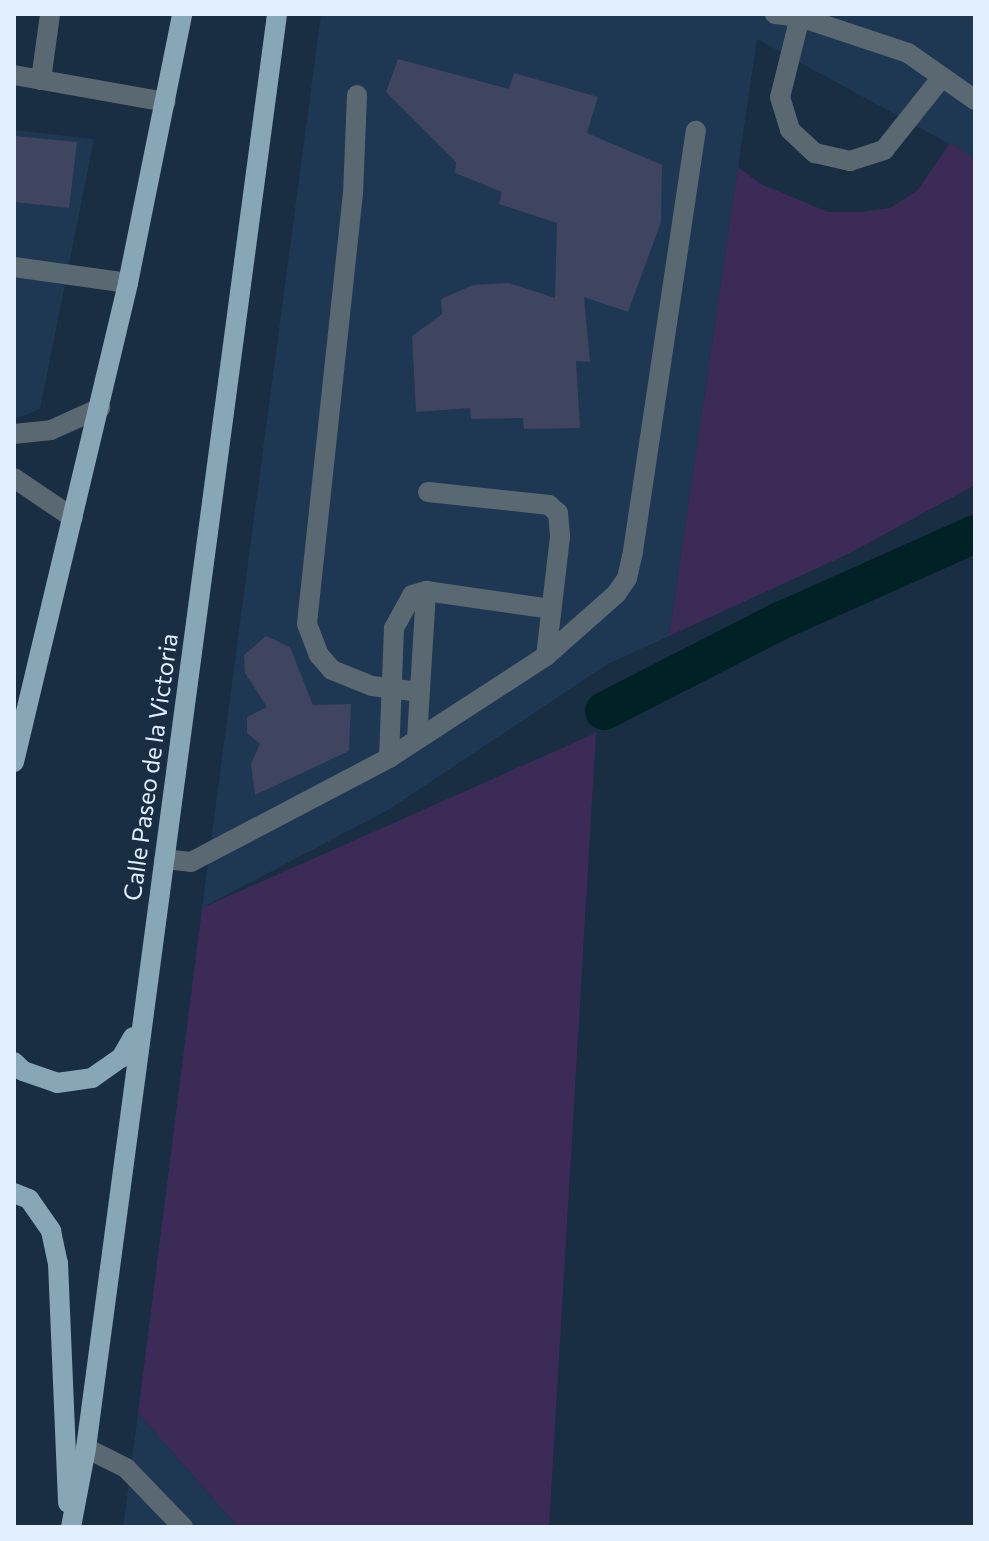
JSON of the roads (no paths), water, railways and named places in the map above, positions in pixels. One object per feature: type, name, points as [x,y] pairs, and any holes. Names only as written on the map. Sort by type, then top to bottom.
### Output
[{"type":"main road","points":[[14,762],[100,408],[182,14]]},
{"type":"main road","name":"Calle Paseo de la Victoria","points":[[70,1527],[86,1448],[139,1027],[277,14]]},
{"type":"main road","points":[[14,1062],[23,1071],[57,1083],[92,1078],[121,1058],[139,1027]]},
{"type":"main road","points":[[14,1193],[29,1199],[51,1231],[58,1263],[70,1527]]},
{"type":"lane","points":[[41,80],[50,14]]},
{"type":"lane","points":[[775,14],[800,17],[908,53],[975,100]]},
{"type":"lane","points":[[800,17],[780,97],[790,130],[815,153],[850,161],[884,150],[942,77]]},
{"type":"lane","points":[[14,75],[166,102]]},
{"type":"lane","points":[[357,95],[353,193],[307,624],[319,655],[332,670],[390,691],[420,692]]},
{"type":"lane","points":[[164,859],[191,862],[389,758],[546,656],[603,607],[627,578],[696,131]]},
{"type":"lane","points":[[14,267],[128,283]]},
{"type":"lane","points":[[14,434],[51,430],[100,408]]},
{"type":"lane","points":[[14,478],[73,518]]},
{"type":"lane","points":[[428,492],[549,505],[558,513],[546,656]]},
{"type":"lane","points":[[389,758],[390,691],[399,611],[412,595],[426,591],[551,609]]},
{"type":"lane","points":[[417,739],[426,591]]},
{"type":"lane","points":[[86,1448],[126,1468],[183,1527]]},
{"type":"waterway","points":[[604,711],[780,621],[975,534]]}]
